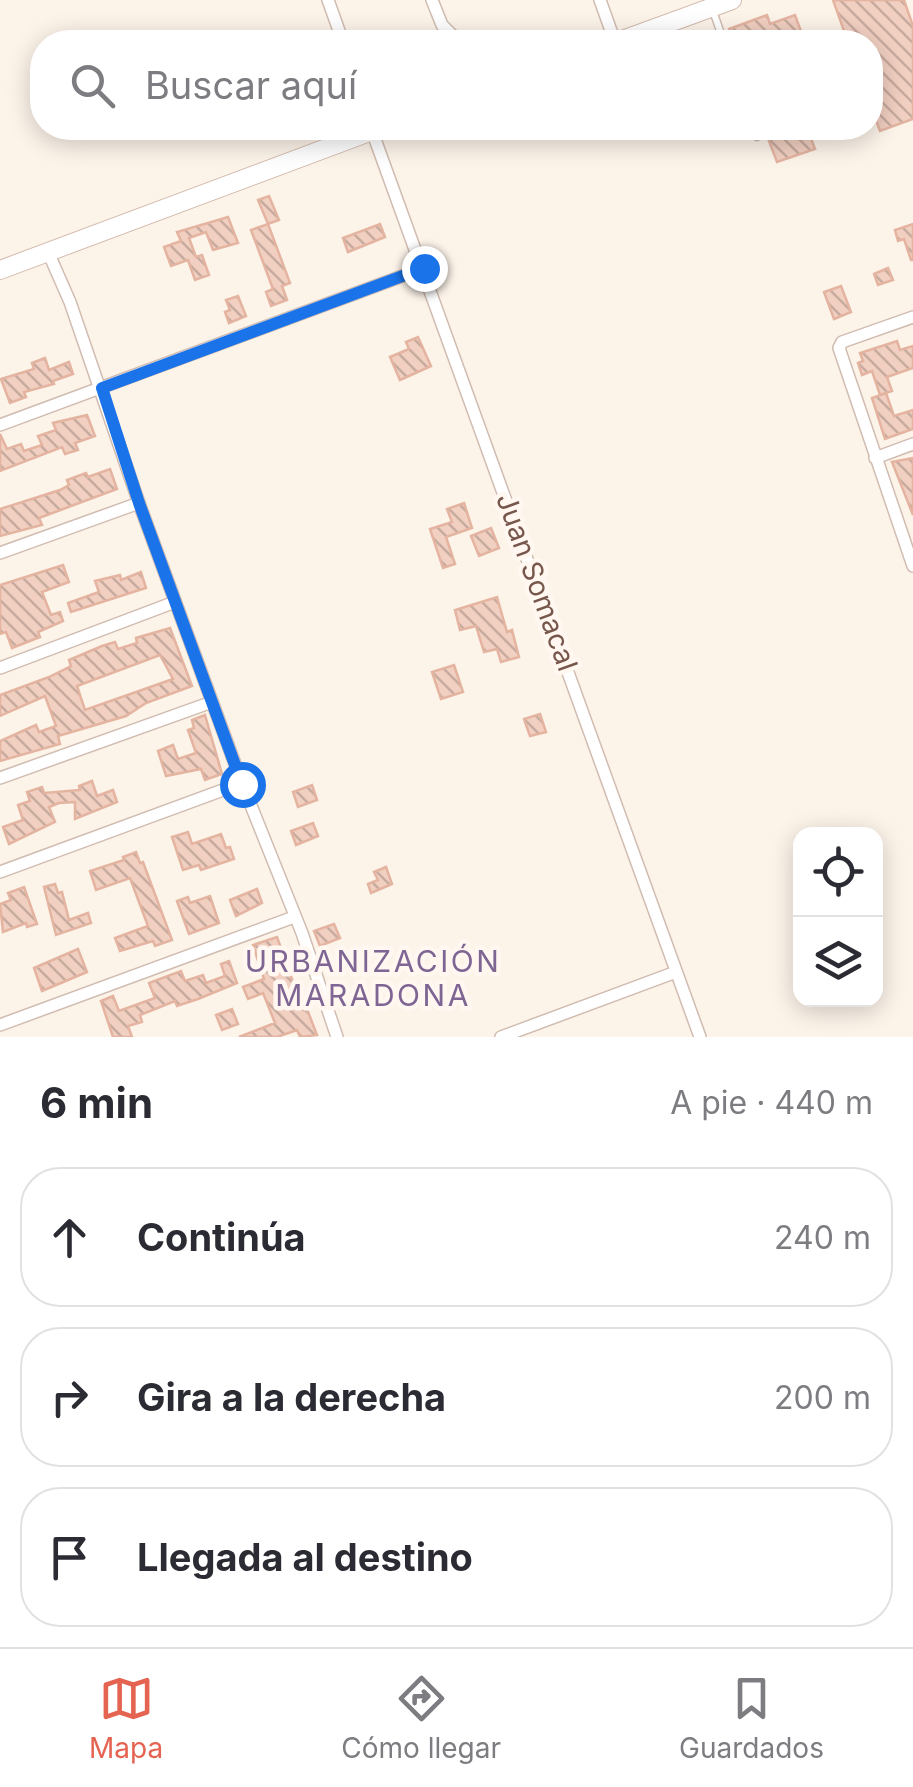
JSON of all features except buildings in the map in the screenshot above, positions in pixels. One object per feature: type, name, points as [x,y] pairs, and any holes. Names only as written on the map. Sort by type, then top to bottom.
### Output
[{"type":"main road","points":[[646,30],[705,6],[732,0]]},
{"type":"main road","points":[[0,270],[343,140]]},
{"type":"street","points":[[328,0],[338,30]]},
{"type":"street","points":[[432,0],[447,30]]},
{"type":"street","points":[[600,0],[611,30]]},
{"type":"street","name":"Juan Somacal","points":[[379,140],[700,1037]]},
{"type":"street","points":[[48,252],[102,388],[139,503],[337,1037]]},
{"type":"street","points":[[0,424],[424,268]]},
{"type":"street","points":[[913,317],[842,342],[838,348],[913,566]]},
{"type":"street","points":[[875,458],[913,444]]},
{"type":"street","points":[[0,553],[139,503]]},
{"type":"street","points":[[0,668],[175,602]]},
{"type":"street","points":[[0,778],[212,702]]},
{"type":"street","points":[[0,872],[242,784]]},
{"type":"street","points":[[0,1025],[294,917]]},
{"type":"street","points":[[500,1037],[676,972]]},
{"type":"lane","points":[[705,6],[718,30]]},
{"type":"district","name":"URBANIZACIÓN MARADONA","points":[[373,978]]},
{"type":"route","points":[[242,784],[139,503],[102,388],[424,268]]}]
